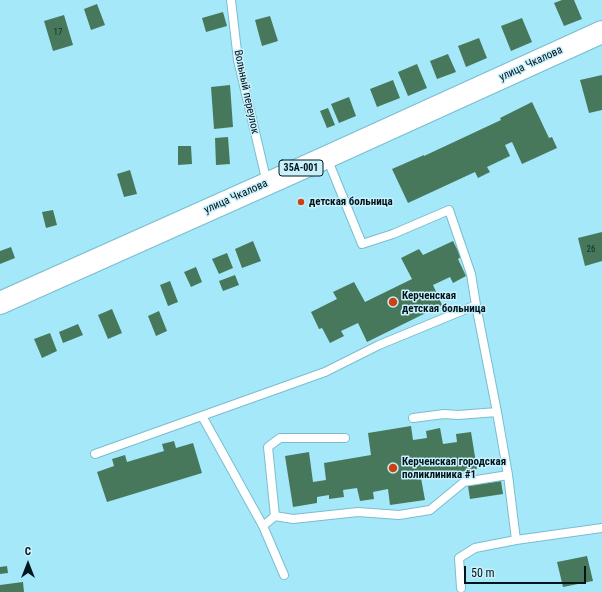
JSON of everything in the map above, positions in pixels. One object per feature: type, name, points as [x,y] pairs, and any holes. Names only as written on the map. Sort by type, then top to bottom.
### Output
[{"type":"main road","name":"улица Чкалова","points":[[329,161],[602,32]]},
{"type":"main road","name":"улица Чкалова","points":[[0,303],[602,42]]},
{"type":"main road","name":"улица Чкалова","points":[[0,314],[269,187]]},
{"type":"lane","name":"Вольный переулок","points":[[231,0],[238,60],[269,187]]},
{"type":"lane","points":[[329,161],[362,244],[393,234],[450,210],[471,274],[508,475],[516,540]]},
{"type":"lane","points":[[95,454],[325,372],[379,345],[476,305]]},
{"type":"lane","points":[[413,418],[444,414],[458,415],[497,412]]},
{"type":"lane","points":[[202,416],[263,526],[284,575]]},
{"type":"lane","points":[[275,516],[268,447],[280,438],[345,438]]},
{"type":"lane","points":[[263,526],[275,516],[293,519],[358,512],[399,515],[430,510],[464,482],[508,475]]},
{"type":"lane","points":[[461,588],[459,558],[475,548],[516,540],[602,528]]},
{"type":"building","points":[[562,0],[574,0],[582,19],[564,26],[554,3]]},
{"type":"building","points":[[97,4],[105,25],[91,30],[84,9]]},
{"type":"building","points":[[223,12],[227,26],[206,32],[202,18]]},
{"type":"building","points":[[64,15],[73,45],[53,51],[44,21]]},
{"type":"building","points":[[270,16],[278,41],[262,46],[255,20]]},
{"type":"building","points":[[522,18],[532,42],[511,51],[501,26]]},
{"type":"building","points":[[479,38],[487,58],[466,67],[458,46]]},
{"type":"building","points":[[448,54],[456,72],[437,79],[430,61]]},
{"type":"building","points":[[417,64],[427,88],[408,96],[398,72]]},
{"type":"building","points":[[602,75],[602,110],[589,113],[580,80]]},
{"type":"building","points":[[393,80],[400,98],[377,107],[370,89]]},
{"type":"building","points":[[230,85],[233,127],[214,129],[211,87]]},
{"type":"building","points":[[349,97],[356,116],[339,123],[331,104]]},
{"type":"building","points":[[532,102],[549,138],[552,137],[557,148],[522,164],[512,142],[505,145],[510,156],[487,167],[490,172],[478,178],[475,172],[408,203],[392,169],[424,156],[501,120],[500,118]]},
{"type":"building","points":[[328,108],[335,125],[327,128],[320,111]]},
{"type":"building","points":[[228,137],[230,164],[216,165],[215,138]]},
{"type":"building","points":[[178,146],[191,146],[192,164],[178,165]]},
{"type":"building","points":[[130,170],[137,194],[124,197],[117,174]]},
{"type":"building","points":[[53,210],[57,225],[46,228],[42,212]]},
{"type":"building","points":[[602,232],[602,261],[585,266],[578,238]]},
{"type":"building","points":[[253,241],[261,261],[242,268],[235,249]]},
{"type":"building","points":[[453,241],[461,257],[458,259],[466,276],[453,283],[450,277],[433,285],[442,305],[367,342],[358,323],[341,331],[344,336],[330,343],[322,328],[319,329],[311,312],[337,299],[333,292],[354,282],[365,302],[412,279],[401,258],[419,249],[423,255]]},
{"type":"building","points":[[11,247],[15,258],[0,264],[0,251]]},
{"type":"building","points":[[227,253],[233,268],[219,274],[212,259]]},
{"type":"building","points":[[196,267],[202,282],[191,287],[184,272]]},
{"type":"building","points":[[235,275],[239,285],[223,291],[219,281]]},
{"type":"building","points":[[170,281],[178,302],[168,306],[160,285]]},
{"type":"building","points":[[112,309],[122,333],[108,339],[98,315]]},
{"type":"building","points":[[159,311],[167,331],[156,336],[148,316]]},
{"type":"building","points":[[78,324],[83,335],[63,343],[59,332]]},
{"type":"building","points":[[50,333],[57,351],[42,358],[34,339]]},
{"type":"building","points":[[411,426],[413,440],[427,438],[426,431],[440,428],[443,444],[457,442],[456,434],[471,432],[477,469],[421,478],[425,500],[390,505],[388,489],[373,492],[374,499],[360,501],[357,488],[343,490],[344,497],[329,499],[329,495],[317,497],[317,503],[293,507],[285,456],[309,452],[313,482],[326,480],[324,463],[371,455],[368,433]]},
{"type":"building","points":[[174,441],[176,448],[193,443],[202,473],[107,502],[97,472],[114,466],[112,459],[125,455],[127,462],[164,451],[162,444]]},
{"type":"building","points":[[501,481],[503,494],[470,499],[468,486]]},
{"type":"building","points":[[587,556],[593,581],[563,587],[557,562]]},
{"type":"building","points":[[7,566],[8,573],[0,574],[0,567]]},
{"type":"building","points":[[23,582],[24,592],[0,592],[0,585]]},
{"type":"place","name":"детская больница","points":[[301,202]]},
{"type":"place","name":"Керченская детская больница","points":[[393,302]]},
{"type":"place","name":"Керченская городская поликлиника #1","points":[[393,468]]}]
